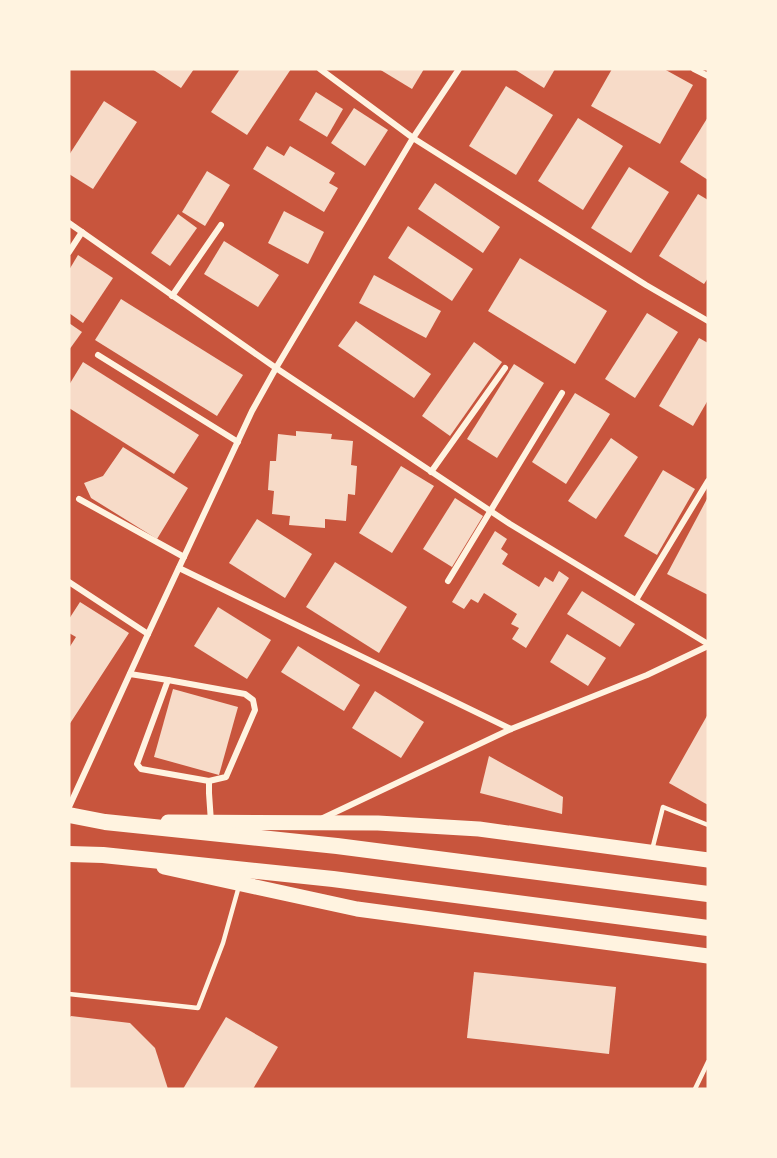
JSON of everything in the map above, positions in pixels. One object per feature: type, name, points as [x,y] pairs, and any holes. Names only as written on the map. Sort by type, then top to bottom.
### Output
[{"type":"highway","points":[[69,815],[105,822],[337,846],[708,894]]},
{"type":"highway","points":[[69,854],[103,855],[333,879],[708,928]]},
{"type":"main road","points":[[105,822],[378,823],[479,830],[708,860]]},
{"type":"main road","points":[[103,855],[357,909],[708,956]]},
{"type":"street","points":[[321,69],[413,138],[636,279],[708,321]]},
{"type":"street","points":[[69,807],[252,411],[413,138],[459,69]]},
{"type":"street","points":[[694,69],[708,76]]},
{"type":"street","points":[[69,222],[276,368],[431,472],[490,511],[708,645]]},
{"type":"street","points":[[172,296],[221,225]]},
{"type":"street","points":[[69,252],[82,232]]},
{"type":"street","points":[[98,355],[238,442]]},
{"type":"street","points":[[431,472],[505,368]]},
{"type":"street","points":[[448,581],[562,393]]},
{"type":"street","points":[[636,600],[708,481]]},
{"type":"street","points":[[79,499],[184,557]]},
{"type":"street","points":[[179,568],[511,729]]},
{"type":"street","points":[[69,582],[148,634]]},
{"type":"street","points":[[314,822],[511,729],[647,675],[708,645]]},
{"type":"street","points":[[130,674],[168,680],[245,694],[253,700],[255,710],[226,777],[209,781],[141,770],[137,764],[168,680]]},
{"type":"street","points":[[209,781],[211,822]]},
{"type":"lane","points":[[651,852],[663,807],[708,825]]},
{"type":"lane","points":[[69,994],[198,1008],[223,943],[240,884]]},
{"type":"lane","points":[[695,1089],[708,1062]]},
{"type":"building","points":[[152,69],[194,69],[181,88]]},
{"type":"building","points":[[240,69],[291,69],[247,135],[211,112]]},
{"type":"building","points":[[379,69],[424,69],[412,89]]},
{"type":"building","points":[[514,69],[555,69],[544,88]]},
{"type":"building","points":[[612,69],[664,69],[693,85],[660,144],[591,106]]},
{"type":"building","points":[[506,86],[553,115],[516,175],[469,146]]},
{"type":"building","points":[[316,92],[343,109],[327,137],[299,120]]},
{"type":"building","points":[[104,101],[137,122],[93,189],[69,174],[69,155]]},
{"type":"building","points":[[354,108],[388,130],[365,166],[331,143]]},
{"type":"building","points":[[708,117],[708,180],[680,162]]},
{"type":"building","points":[[578,118],[623,146],[583,210],[538,181]]},
{"type":"building","points":[[267,146],[284,156],[290,146],[335,173],[329,183],[338,188],[324,212],[253,169]]},
{"type":"building","points":[[629,167],[669,192],[631,253],[591,228]]},
{"type":"building","points":[[207,171],[230,185],[205,226],[182,212]]},
{"type":"building","points":[[435,183],[500,227],[483,253],[418,209]]},
{"type":"building","points":[[698,194],[708,200],[708,278],[704,284],[659,256]]},
{"type":"building","points":[[284,211],[324,232],[308,264],[268,243]]},
{"type":"building","points":[[178,214],[197,228],[170,266],[151,253]]},
{"type":"building","points":[[408,226],[473,269],[452,301],[388,258]]},
{"type":"building","points":[[224,241],[279,275],[258,307],[204,274]]},
{"type":"building","points":[[78,255],[113,278],[83,323],[69,313],[69,270]]},
{"type":"building","points":[[520,258],[607,311],[575,364],[488,311]]},
{"type":"building","points":[[374,275],[441,311],[426,338],[359,303]]},
{"type":"building","points":[[121,299],[243,375],[217,416],[95,340]]},
{"type":"building","points":[[647,313],[678,332],[635,398],[605,379]]},
{"type":"building","points":[[356,321],[431,374],[414,398],[338,346]]},
{"type":"building","points":[[69,323],[82,332],[69,350]]},
{"type":"building","points":[[699,338],[708,343],[708,400],[693,426],[659,406]]},
{"type":"building","points":[[474,342],[502,362],[450,436],[422,416]]},
{"type":"building","points":[[83,362],[199,435],[174,474],[69,408],[69,385]]},
{"type":"building","points":[[514,364],[544,383],[497,458],[467,439]]},
{"type":"building","points":[[575,393],[610,414],[566,484],[532,462]]},
{"type":"building","points":[[296,431],[332,434],[331,439],[353,441],[351,465],[357,466],[355,495],[348,494],[346,521],[325,519],[325,528],[289,525],[290,516],[272,514],[274,491],[268,490],[270,461],[276,461],[278,434],[296,436]]},
{"type":"building","points":[[611,438],[638,457],[596,519],[568,501]]},
{"type":"building","points":[[123,447],[188,488],[157,539],[91,498],[84,483],[103,476]]},
{"type":"building","points":[[401,466],[434,486],[392,553],[359,533]]},
{"type":"building","points":[[663,470],[695,489],[657,555],[624,536]]},
{"type":"building","points":[[708,497],[708,595],[667,574]]},
{"type":"building","points":[[455,498],[483,516],[452,567],[423,549]]},
{"type":"building","points":[[257,519],[312,554],[285,598],[229,563]]},
{"type":"building","points":[[495,531],[507,539],[501,549],[508,554],[502,564],[539,587],[545,577],[553,582],[559,571],[569,578],[526,648],[512,639],[519,628],[511,624],[517,614],[484,593],[478,603],[471,599],[464,609],[452,602]]},
{"type":"building","points":[[335,562],[407,607],[379,653],[306,607]]},
{"type":"building","points":[[582,591],[635,624],[620,647],[567,614]]},
{"type":"building","points":[[80,602],[129,633],[69,725],[69,648],[76,637],[69,633],[69,619]]},
{"type":"building","points":[[218,607],[271,640],[247,679],[194,646]]},
{"type":"building","points":[[567,634],[606,658],[588,686],[550,662]]},
{"type":"building","points":[[298,646],[360,685],[344,711],[281,672]]},
{"type":"building","points":[[173,689],[238,707],[219,775],[154,757]]},
{"type":"building","points":[[375,691],[424,722],[401,758],[352,728]]},
{"type":"building","points":[[708,714],[708,805],[669,783]]},
{"type":"building","points":[[489,756],[563,797],[562,814],[480,793]]},
{"type":"building","points":[[474,972],[616,987],[609,1054],[467,1038]]},
{"type":"building","points":[[71,1016],[130,1023],[155,1048],[168,1089],[69,1089],[69,1018]]},
{"type":"building","points":[[226,1017],[278,1047],[253,1089],[183,1089]]}]
